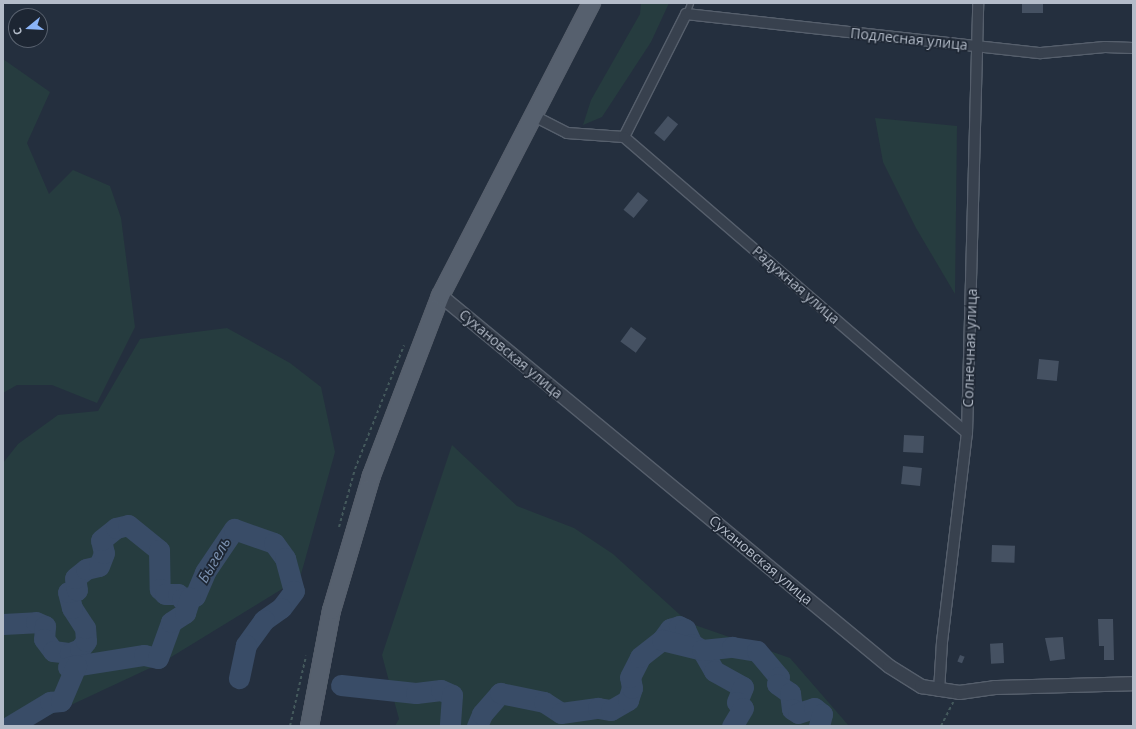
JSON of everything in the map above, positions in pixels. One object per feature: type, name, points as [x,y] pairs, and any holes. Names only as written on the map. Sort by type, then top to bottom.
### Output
[{"type":"main road","points":[[309,726],[331,610],[371,475],[440,295],[591,3]]},
{"type":"street","name":"Солнечная улица","points":[[939,691],[942,642],[967,434],[979,46],[978,3]]},
{"type":"street","points":[[532,115],[567,133],[624,137],[686,14]]},
{"type":"street","name":"Подлесная улица","points":[[686,14],[1041,53],[1105,47],[1133,48]]},
{"type":"street","name":"Радужная улица","points":[[624,137],[967,434]]},
{"type":"street","name":"Сухановская улица","points":[[440,295],[889,666],[921,686],[939,691],[959,692],[994,687],[1133,683]]},
{"type":"lane","points":[[686,14],[690,3]]},
{"type":"path","points":[[941,726],[959,692]]},
{"type":"green space","points":[[641,3],[669,3],[651,42],[602,117],[583,125],[591,100],[640,14]]},
{"type":"green space","points":[[3,59],[50,92],[27,143],[49,194],[73,170],[110,186],[121,218],[135,327],[97,403],[52,385],[17,385],[3,393]]},
{"type":"green space","points":[[875,118],[957,126],[955,294],[916,228],[883,162]]},
{"type":"green space","points":[[227,328],[290,363],[321,387],[335,452],[300,578],[163,662],[26,726],[3,726],[3,463],[18,444],[58,415],[98,411],[140,339]]},
{"type":"green space","points":[[452,445],[517,506],[574,528],[613,554],[689,623],[790,658],[849,726],[395,726],[399,719],[382,655]]},
{"type":"building","points":[[1022,3],[1043,3],[1043,13],[1022,13]]},
{"type":"building","points":[[668,116],[678,124],[664,141],[654,133]]},
{"type":"building","points":[[638,192],[648,200],[634,218],[624,210]]},
{"type":"building","points":[[631,327],[646,338],[636,353],[620,342]]},
{"type":"building","points":[[1039,359],[1059,361],[1057,381],[1037,379]]},
{"type":"building","points":[[904,435],[924,436],[923,453],[903,452]]},
{"type":"building","points":[[903,466],[922,468],[920,486],[901,484]]},
{"type":"building","points":[[992,545],[1015,546],[1014,563],[991,562]]},
{"type":"building","points":[[1098,619],[1113,619],[1114,660],[1104,660],[1104,646],[1099,646]]},
{"type":"building","points":[[1063,637],[1065,659],[1050,661],[1045,638]]},
{"type":"building","points":[[1003,643],[1004,663],[991,664],[990,644]]},
{"type":"building","points":[[960,655],[965,657],[962,663],[957,661]]},
{"type":"waterway","name":"Быгель","points":[[3,624],[36,622],[45,626],[44,639],[53,651],[70,653],[80,649],[86,641],[85,628],[72,608],[68,592],[77,590],[75,578],[86,569],[99,566],[104,553],[101,540],[116,528],[128,525],[159,550],[160,589],[165,594],[178,594],[182,599],[195,596],[205,572],[234,529],[274,543],[285,558],[294,591],[281,608],[264,620],[246,645],[239,678]]},
{"type":"waterway","name":"Быгель","points":[[68,667],[144,655],[158,658],[171,622],[185,613],[190,598]]},
{"type":"waterway","name":"Быгель","points":[[662,640],[670,629],[679,626],[685,629],[692,644],[702,650],[714,671],[743,687],[737,702],[743,708],[732,726]]},
{"type":"waterway","name":"Быгель","points":[[477,726],[482,714],[500,693],[544,702],[561,713],[598,708],[611,710],[628,700],[632,688],[630,677],[640,657],[662,640],[702,650],[732,647],[757,651],[779,677],[777,684],[790,693],[792,709],[798,713],[814,708],[822,714],[819,726]]},
{"type":"waterway","name":"Быгель","points":[[10,726],[50,702],[61,701],[76,665]]},
{"type":"waterway","name":"Быгель","points":[[341,685],[416,693],[441,690],[452,695],[450,726]]}]
